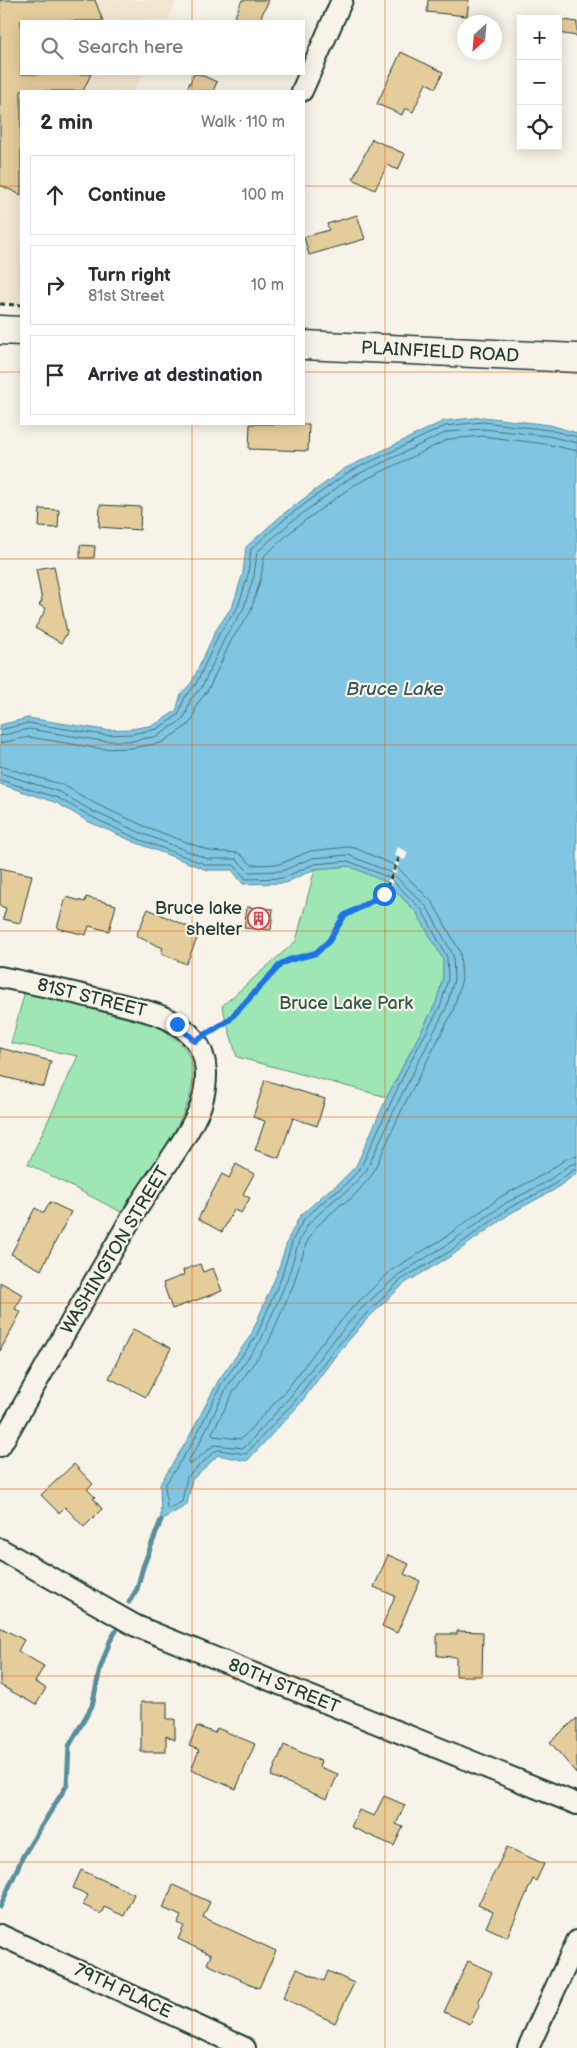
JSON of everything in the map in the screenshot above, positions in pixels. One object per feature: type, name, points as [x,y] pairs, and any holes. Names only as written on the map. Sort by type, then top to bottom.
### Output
[{"type":"main road","points":[[0,330],[20,332]]},
{"type":"main road","name":"PLAINFIELD ROAD","points":[[305,345],[577,358]]},
{"type":"street","points":[[302,90],[342,0]]},
{"type":"street","name":"81ST STREET","points":[[0,977],[62,990],[152,1013],[177,1024],[198,1045]]},
{"type":"street","name":"WASHINGTON STREET","points":[[0,1446],[133,1215],[189,1128],[205,1088],[205,1057],[198,1045]]},
{"type":"street","name":"80TH STREET","points":[[0,1549],[136,1626],[577,1804]]},
{"type":"street","name":"79TH PLACE","points":[[0,1935],[245,2048]]},
{"type":"street","points":[[528,2048],[577,1941]]},
{"type":"path","points":[[0,304],[20,305]]},
{"type":"path","points":[[198,1045],[229,1020],[281,964],[316,953],[329,941],[344,916],[384,894],[400,856]]},
{"type":"shaded area","points":[[0,0],[177,0],[167,20],[20,20],[20,75],[142,75],[134,90],[20,90],[20,305],[0,304]]},
{"type":"green space","name":"Bruce Lake Park","points":[[349,866],[388,883],[417,913],[443,959],[443,978],[436,1003],[387,1097],[237,1057],[222,1006],[296,941],[315,869]]},
{"type":"green space","points":[[25,991],[156,1026],[176,1039],[187,1053],[193,1069],[188,1102],[171,1137],[125,1214],[28,1164],[78,1056],[11,1043]]},
{"type":"water","name":"Bruce Lake","points":[[483,417],[550,425],[577,433],[577,1173],[554,1190],[511,1213],[451,1256],[405,1283],[367,1319],[336,1355],[299,1405],[247,1461],[218,1455],[192,1480],[187,1505],[161,1520],[160,1484],[188,1439],[218,1381],[251,1335],[276,1276],[289,1237],[300,1216],[337,1185],[356,1166],[387,1097],[436,1003],[443,978],[443,959],[417,913],[388,883],[349,866],[315,869],[285,883],[243,884],[232,870],[207,870],[87,821],[57,803],[0,784],[0,725],[28,718],[105,730],[131,729],[154,725],[176,711],[181,694],[192,682],[216,630],[233,605],[243,573],[246,547],[283,514],[344,469],[444,421]]},
{"type":"pier","points":[[397,847],[408,852],[405,860],[401,859],[390,887],[386,885],[398,857],[394,855]]},
{"type":"building","points":[[0,0],[95,0],[103,20],[20,20],[20,75],[91,75],[83,90],[20,90],[20,195],[0,185]]},
{"type":"building","points":[[242,0],[269,0],[259,20],[233,20]]},
{"type":"building","points":[[428,0],[469,0],[467,15],[427,12]]},
{"type":"building","points":[[562,20],[577,22],[577,36],[562,34]]},
{"type":"building","points":[[401,52],[443,72],[436,88],[426,83],[413,112],[405,108],[402,115],[377,104]]},
{"type":"building","points":[[194,75],[201,75],[217,82],[213,90],[186,90]]},
{"type":"building","points":[[372,139],[405,154],[398,170],[387,165],[375,190],[353,179]]},
{"type":"building","points":[[357,215],[365,239],[309,255],[305,237],[329,230],[327,224]]},
{"type":"building","points":[[309,424],[308,451],[249,449],[250,425]]},
{"type":"building","points":[[100,505],[141,507],[140,530],[99,527]]},
{"type":"building","points":[[40,509],[59,510],[58,528],[39,527]]},
{"type":"building","points":[[80,545],[95,546],[94,558],[80,558]]},
{"type":"building","points":[[54,566],[67,633],[61,643],[35,628],[46,609],[39,605],[42,601],[36,569]]},
{"type":"building","points":[[0,868],[32,875],[20,923],[3,919],[6,908],[0,906]]},
{"type":"building","points":[[66,897],[85,902],[86,897],[116,905],[109,931],[89,926],[86,935],[57,928]]},
{"type":"building","name":"Bruce lake shelter","points":[[247,907],[273,909],[271,930],[244,928]]},
{"type":"building","points":[[148,909],[200,932],[186,964],[161,953],[163,948],[136,936]]},
{"type":"building","points":[[0,1048],[51,1061],[44,1087],[0,1076]]},
{"type":"building","points":[[265,1080],[325,1099],[317,1126],[293,1118],[279,1158],[255,1150],[265,1121],[253,1117]]},
{"type":"building","points":[[236,1164],[254,1174],[243,1194],[250,1198],[241,1213],[234,1210],[222,1232],[198,1219],[222,1174],[229,1178]]},
{"type":"building","points":[[50,1202],[71,1212],[41,1270],[11,1254],[35,1208],[44,1213]]},
{"type":"building","points":[[200,1264],[203,1272],[213,1268],[222,1291],[172,1309],[163,1283],[184,1275],[183,1270]]},
{"type":"building","points":[[0,1282],[23,1295],[15,1309],[21,1312],[0,1351]]},
{"type":"building","points":[[133,1329],[171,1348],[146,1397],[109,1378]]},
{"type":"building","points":[[74,1464],[93,1484],[87,1489],[95,1497],[93,1498],[102,1509],[84,1527],[65,1507],[59,1513],[41,1495]]},
{"type":"building","points":[[388,1555],[409,1564],[404,1574],[420,1581],[397,1633],[382,1626],[395,1596],[374,1587]]},
{"type":"building","points":[[0,1627],[24,1640],[18,1651],[44,1666],[35,1682],[46,1688],[36,1705],[0,1685]]},
{"type":"building","points":[[457,1631],[483,1632],[482,1676],[456,1676],[456,1657],[437,1656],[437,1634],[457,1634]]},
{"type":"building","points":[[141,1702],[167,1702],[167,1719],[175,1719],[175,1740],[166,1736],[166,1752],[141,1752]]},
{"type":"building","points":[[577,1718],[577,1774],[550,1742]]},
{"type":"building","points":[[197,1726],[215,1733],[217,1728],[255,1744],[236,1789],[191,1770],[199,1750],[189,1746]]},
{"type":"building","points":[[284,1745],[321,1761],[319,1767],[338,1774],[327,1799],[271,1776]]},
{"type":"building","points":[[384,1796],[405,1805],[396,1824],[403,1827],[394,1846],[351,1827],[359,1810],[374,1816]]},
{"type":"building","points":[[507,1847],[544,1864],[536,1881],[533,1879],[507,1937],[486,1927],[493,1912],[478,1905]]},
{"type":"building","points":[[81,1870],[134,1894],[124,1916],[104,1907],[101,1914],[83,1905],[88,1895],[73,1888]]},
{"type":"building","points":[[173,1885],[210,1902],[203,1917],[276,1951],[259,1988],[207,1964],[211,1955],[178,1939],[184,1926],[178,1923],[181,1916],[163,1908]]},
{"type":"building","points":[[468,1961],[492,1972],[470,2024],[444,2012]]},
{"type":"building","points":[[297,1969],[324,1981],[328,1971],[354,1983],[335,2023],[283,1998]]},
{"type":"waterway","points":[[129,1602],[137,1589],[143,1567],[161,1520]]},
{"type":"waterway","points":[[0,1907],[23,1856],[67,1785],[69,1746],[92,1706],[100,1669],[110,1641],[116,1631]]},
{"type":"place","name":"Bruce lake shelter","points":[[258,918]]},
{"type":"route","points":[[177,1024],[190,1034],[195,1041],[229,1020],[281,964],[316,953],[327,944],[344,916],[384,894]]}]
